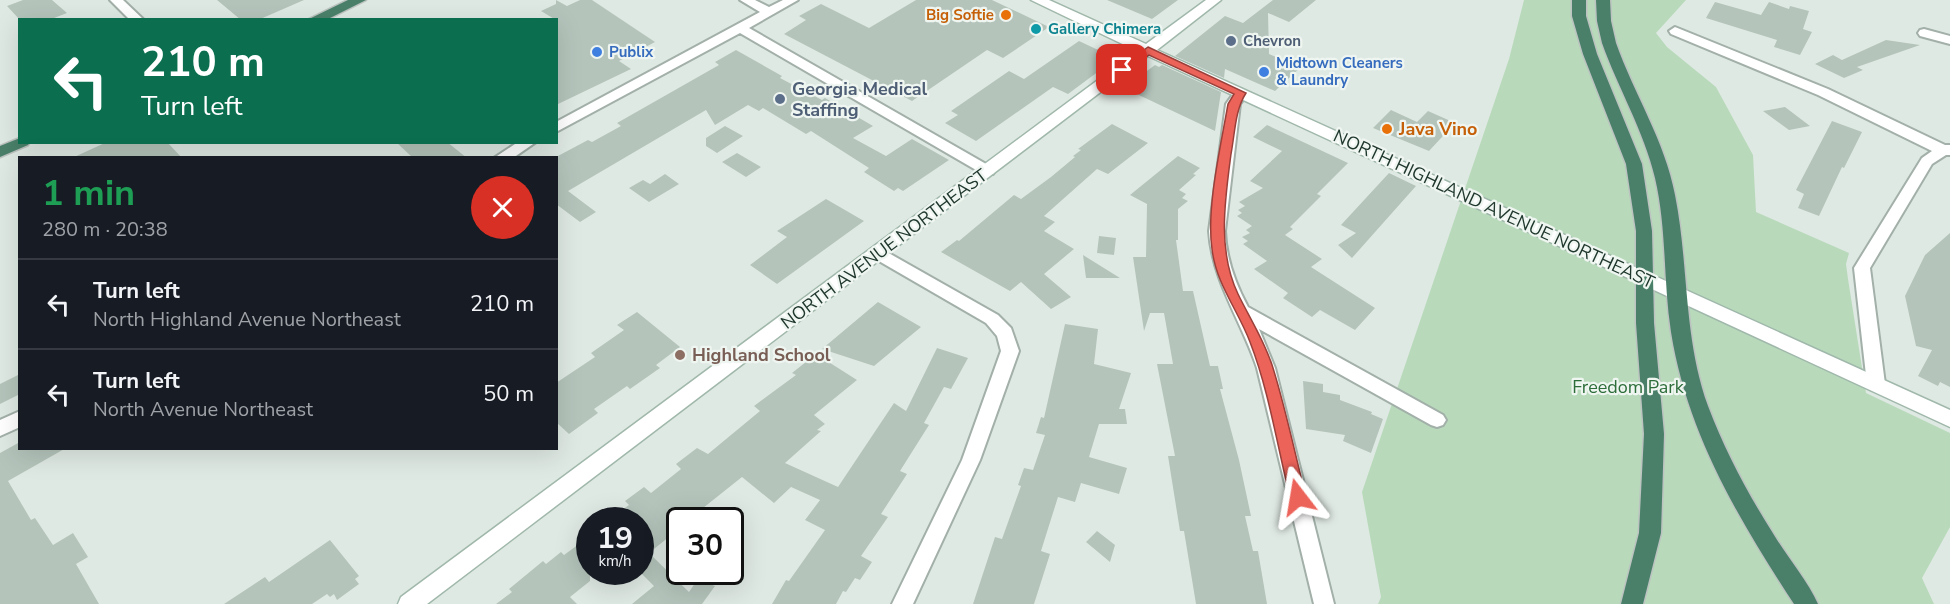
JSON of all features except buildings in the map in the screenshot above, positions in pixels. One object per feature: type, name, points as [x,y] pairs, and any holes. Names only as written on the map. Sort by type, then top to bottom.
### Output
[{"type":"highway","points":[[318,18],[359,0]]},
{"type":"highway","points":[[1579,0],[1579,16],[1590,54],[1629,149],[1637,179],[1644,231],[1644,278],[1654,434],[1650,533],[1632,604]]},
{"type":"highway","points":[[1603,0],[1605,26],[1612,49],[1648,132],[1663,176],[1683,346],[1689,375],[1705,425],[1750,516],[1807,604]]},
{"type":"highway","points":[[0,152],[18,144]]},
{"type":"main road","name":"NORTH HIGHLAND AVENUE NORTHEAST","points":[[1038,0],[1950,419]]},
{"type":"main road","name":"NORTH AVENUE NORTHEAST","points":[[409,604],[1215,0]]},
{"type":"street","points":[[116,0],[136,18]]},
{"type":"street","points":[[746,0],[769,12]]},
{"type":"street","points":[[558,127],[792,0]]},
{"type":"street","points":[[740,28],[988,171]]},
{"type":"street","points":[[1676,31],[1823,92],[1947,150]]},
{"type":"street","points":[[1924,33],[1950,40]]},
{"type":"street","points":[[1240,93],[1233,104],[1223,173],[1217,231],[1222,267],[1230,291],[1256,339],[1266,368],[1324,604]]},
{"type":"street","points":[[504,156],[526,144]]},
{"type":"street","points":[[1876,384],[1862,268],[1927,161],[1947,150]]},
{"type":"street","points":[[878,253],[902,269],[992,319],[1005,333],[1010,351],[971,460],[902,604]]},
{"type":"street","points":[[1241,311],[1437,420]]},
{"type":"street","points":[[0,429],[18,419]]},
{"type":"green space","name":"Freedom Park","points":[[1524,0],[1686,0],[1656,33],[1667,47],[1716,87],[1753,155],[1756,212],[1849,253],[1846,264],[1866,393],[1950,433],[1950,527],[1922,578],[1934,604],[1378,604],[1381,597],[1362,492],[1509,59]]},
{"type":"place","name":"Big Softie","points":[[1006,15]]},
{"type":"place","name":"Gallery Chimera","points":[[1036,29]]},
{"type":"place","name":"Chevron","points":[[1231,41]]},
{"type":"place","name":"Publix","points":[[597,52]]},
{"type":"place","name":"Midtown Cleaners & Laundry","points":[[1264,72]]},
{"type":"place","name":"Georgia Medical Staffing","points":[[780,99]]},
{"type":"place","name":"Java Vino","points":[[1387,129]]},
{"type":"place","name":"Highland School","points":[[680,355]]},
{"type":"route","points":[[1122,70],[1148,51],[1240,93],[1233,104],[1223,173],[1217,231],[1218,250],[1230,291],[1256,339],[1266,368],[1298,497]]}]
